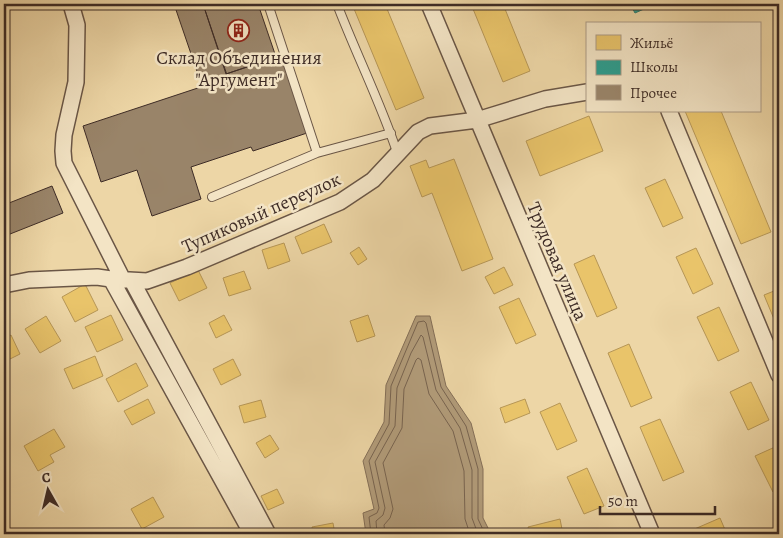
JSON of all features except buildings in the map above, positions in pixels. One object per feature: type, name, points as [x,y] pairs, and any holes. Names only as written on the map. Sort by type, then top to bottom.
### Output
[{"type":"street","points":[[71,4],[77,25],[76,82],[64,135],[64,162],[252,534]]},
{"type":"street","name":"Трудовая улица","points":[[429,4],[652,534]]},
{"type":"street","name":"Тупиковый переулок","points":[[4,285],[29,280],[97,276],[147,281],[187,267],[340,202],[373,180],[418,132],[430,126],[477,120],[545,99],[586,92]]},
{"type":"street","points":[[669,112],[779,375]]},
{"type":"street","points":[[122,280],[268,534]]},
{"type":"lane","points":[[268,4],[318,153]]},
{"type":"lane","points":[[337,4],[398,154]]},
{"type":"lane","points":[[212,197],[318,153],[391,133]]},
{"type":"water","points":[[416,316],[430,316],[446,386],[471,423],[483,469],[483,518],[491,534],[366,534],[363,513],[374,509],[363,461],[384,422],[386,385]]},
{"type":"place","name":"Склад Объединения \"Аргумент\"","points":[[239,31]]}]
